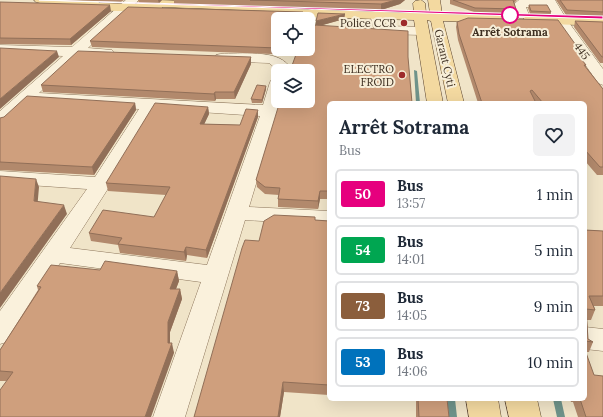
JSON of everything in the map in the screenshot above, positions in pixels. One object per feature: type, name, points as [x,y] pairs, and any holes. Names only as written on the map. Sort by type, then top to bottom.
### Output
[{"type":"main road","points":[[35,2],[419,9],[514,18],[603,22]]},
{"type":"main road","points":[[129,3],[167,2],[309,7],[376,15],[419,9]]},
{"type":"main road","name":"Garant Cyti","points":[[419,9],[435,101]]},
{"type":"main road","points":[[435,10],[514,18]]},
{"type":"main road","name":"Garant Cyti","points":[[435,10],[456,101]]},
{"type":"main road","points":[[559,19],[603,17]]},
{"type":"main road","points":[[482,401],[485,417]]},
{"type":"main road","points":[[521,401],[525,417]]},
{"type":"street","points":[[514,18],[521,3],[550,2]]},
{"type":"street","name":"445","points":[[550,2],[559,19],[601,74]]},
{"type":"street","points":[[0,120],[129,3]]},
{"type":"street","points":[[376,15],[380,29],[422,31]]},
{"type":"street","points":[[0,48],[122,54]]},
{"type":"street","points":[[206,57],[272,60],[279,64]]},
{"type":"street","points":[[25,97],[270,111]]},
{"type":"street","points":[[4,321],[54,254],[101,184],[151,103]]},
{"type":"street","points":[[169,417],[271,107]]},
{"type":"street","points":[[0,177],[101,184]]},
{"type":"street","points":[[237,213],[327,218]]},
{"type":"street","points":[[54,254],[216,275]]},
{"type":"street","points":[[587,338],[603,340]]},
{"type":"building","points":[[250,0],[396,0],[381,4]]},
{"type":"building","points":[[453,0],[513,0],[516,9],[475,8]]},
{"type":"building","points":[[560,0],[603,0],[603,12],[567,10]]},
{"type":"building","points":[[0,2],[110,5],[70,39],[0,38]]},
{"type":"building","points":[[529,5],[547,5],[551,12],[531,11]]},
{"type":"building","points":[[128,7],[303,12],[271,12],[271,48],[90,41]]},
{"type":"building","points":[[318,13],[345,14],[316,21]]},
{"type":"building","points":[[468,18],[558,20],[583,55],[578,55],[586,65],[584,65],[603,89],[603,167],[600,167],[587,152],[587,101],[541,101],[532,90],[530,91],[535,101],[481,101],[459,34],[457,22]]},
{"type":"building","points":[[575,21],[603,22],[603,57],[602,57]]},
{"type":"building","points":[[315,25],[408,31],[408,57],[412,101],[327,101],[327,191],[320,191],[318,201],[278,199],[280,188],[265,187],[256,180],[278,108],[315,108],[315,64],[293,64],[295,56],[315,56]]},
{"type":"building","points":[[0,48],[57,51],[0,99]]},
{"type":"building","points":[[78,51],[251,57],[234,92],[215,92],[214,94],[41,85]]},
{"type":"building","points":[[257,85],[266,86],[262,100],[251,99]]},
{"type":"building","points":[[27,96],[135,103],[92,167],[0,162],[0,118],[4,117]]},
{"type":"building","points":[[155,103],[208,107],[200,124],[240,125],[246,109],[258,110],[206,250],[186,247],[184,252],[118,244],[122,238],[89,233],[103,210],[154,217],[170,187],[106,183]]},
{"type":"building","points":[[0,176],[36,179],[34,201],[64,205],[0,293]]},
{"type":"building","points":[[274,215],[315,217],[315,220],[327,221],[327,385],[283,382],[278,417],[194,417],[242,248],[245,240],[259,241],[264,221]]},
{"type":"building","points":[[587,230],[603,231],[603,296],[589,296],[595,310],[587,309]]},
{"type":"building","points":[[105,261],[177,271],[170,289],[180,289],[168,322],[168,343],[172,343],[145,417],[0,417],[0,390],[13,372],[0,371],[0,350],[41,287],[37,286],[51,265],[100,270]]},
{"type":"building","points":[[587,324],[588,339],[593,342],[587,341]]},
{"type":"building","points":[[587,356],[594,375],[603,376],[603,417],[586,417],[581,401],[587,401]]},
{"type":"building","points":[[418,401],[447,401],[449,417],[419,417]]},
{"type":"waterway","points":[[415,71],[418,101]]},
{"type":"waterway","points":[[451,401],[453,417]]},
{"type":"waterway","points":[[557,401],[561,417]]},
{"type":"bus line","name":"50","points":[[41,0],[603,17]]},
{"type":"place","name":"Arrêt Sotrama","points":[[510,15]]},
{"type":"place","name":"Police CCR","points":[[404,23]]},
{"type":"place","name":"ELECTRO FROID","points":[[402,75]]}]
